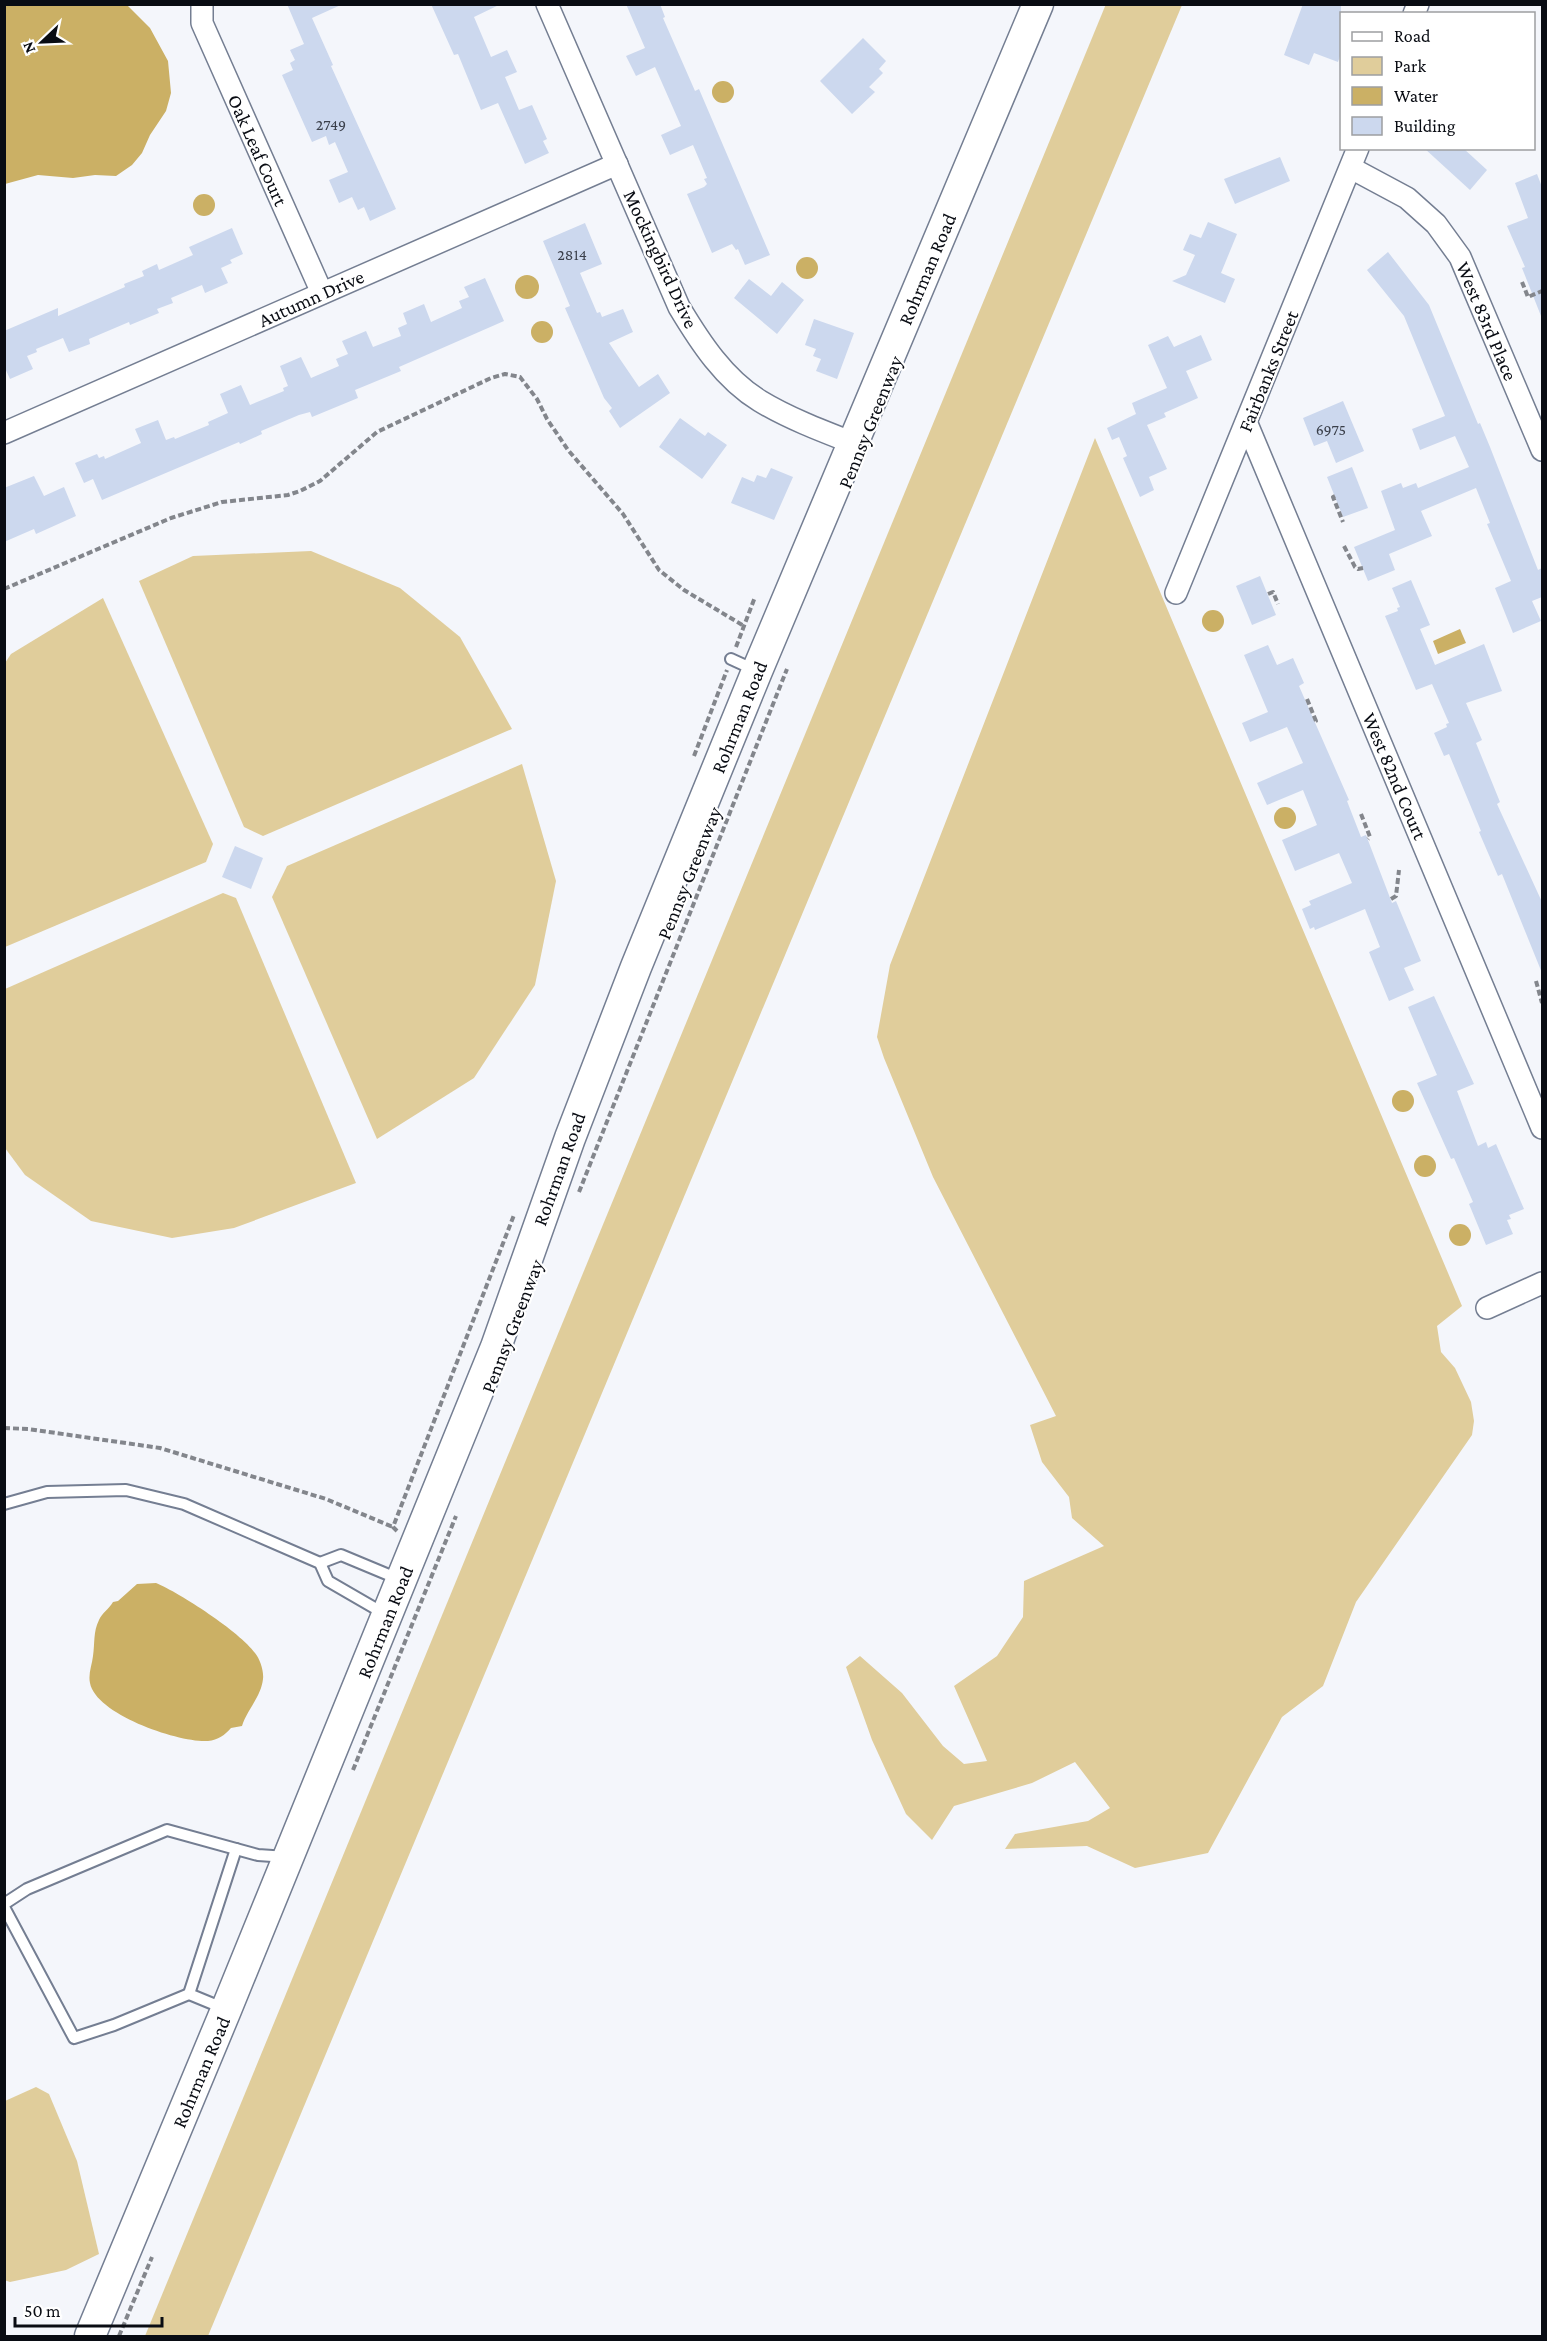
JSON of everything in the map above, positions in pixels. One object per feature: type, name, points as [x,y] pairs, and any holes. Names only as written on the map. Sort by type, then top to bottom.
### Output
[{"type":"street","name":"Oak Leaf Court","points":[[202,4],[202,23],[322,293]]},
{"type":"street","name":"Mockingbird Drive","points":[[547,4],[679,307],[702,345],[729,374],[759,400],[853,443]]},
{"type":"street","name":"Rohrman Road","points":[[90,2337],[496,1347],[570,1138],[744,665],[853,443],[1038,4]]},
{"type":"street","name":"West 83rd Place","points":[[1355,158],[1407,198],[1436,224],[1460,257],[1537,421],[1542,450]]},
{"type":"street","name":"Fairbanks Street","points":[[1176,593],[1355,158]]},
{"type":"street","name":"Autumn Drive","points":[[4,433],[618,164]]},
{"type":"street","name":"West 82nd Court","points":[[1246,424],[1542,1128]]},
{"type":"street","points":[[1487,1308],[1542,1283]]},
{"type":"lane","points":[[4,1504],[47,1492],[126,1490],[183,1504],[320,1563],[328,1581],[387,1616]]},
{"type":"lane","points":[[320,1563],[341,1555],[401,1580]]},
{"type":"lane","points":[[226,2010],[189,1994],[114,2025],[74,2038],[4,1905],[27,1889],[167,1830],[258,1855],[288,1857]]},
{"type":"lane","points":[[189,1994],[236,1849]]},
{"type":"path","points":[[1522,282],[1528,297],[1542,291]]},
{"type":"path","points":[[4,589],[171,518],[222,502],[288,495],[300,491],[320,481],[377,432],[491,378],[505,374],[520,377],[531,388],[568,450],[623,514],[659,570],[684,590],[744,626]]},
{"type":"path","points":[[1335,496],[1333,497],[1343,522]]},
{"type":"path","points":[[1344,546],[1355,567],[1363,568]]},
{"type":"path","points":[[1268,594],[1273,592],[1278,604]]},
{"type":"path","name":"Pennsy Greenway","points":[[579,1193],[790,660]]},
{"type":"path","points":[[1307,699],[1316,721],[1314,722]]},
{"type":"path","points":[[1360,814],[1370,837],[1368,839]]},
{"type":"path","points":[[1391,899],[1396,896],[1399,870]]},
{"type":"path","points":[[1536,981],[1542,1003]]},
{"type":"path","points":[[4,1428],[28,1429],[160,1448],[326,1499],[393,1527]]},
{"type":"path","points":[[440,1558],[460,1505]]},
{"type":"green space","points":[[1106,4],[1182,5],[208,2336],[145,2336]]},
{"type":"green space","points":[[1095,438],[1462,1306],[1437,1326],[1441,1352],[1455,1368],[1471,1402],[1474,1421],[1472,1435],[1356,1602],[1323,1686],[1282,1717],[1208,1853],[1135,1868],[1087,1846],[1005,1849],[1015,1834],[1088,1821],[1110,1808],[1075,1762],[1032,1783],[954,1806],[932,1840],[906,1814],[872,1740],[846,1667],[860,1656],[902,1693],[943,1746],[964,1764],[987,1761],[954,1686],[997,1656],[1023,1617],[1024,1581],[1104,1546],[1072,1518],[1069,1497],[1042,1462],[1030,1425],[1056,1416],[933,1177],[877,1037],[890,965]]},
{"type":"green space","points":[[311,551],[400,588],[460,637],[512,729],[263,836],[244,827],[139,581],[193,556]]},
{"type":"green space","points":[[103,598],[213,844],[206,862],[5,947],[5,663],[11,654]]},
{"type":"green space","points":[[522,764],[556,881],[535,985],[474,1078],[377,1139],[272,897],[287,866]]},
{"type":"green space","points":[[223,893],[236,898],[356,1183],[234,1228],[172,1238],[91,1221],[25,1175],[5,1148],[5,989]]},
{"type":"green space","points":[[36,2087],[49,2094],[77,2161],[99,2254],[66,2270],[10,2282],[4,2280],[5,2101]]},
{"type":"water","points":[[4,5],[127,5],[150,28],[168,61],[171,93],[166,111],[150,135],[142,153],[132,165],[116,176],[95,175],[73,178],[38,175],[5,184]]},
{"type":"water","points":[[723,81],[731,84],[734,92],[731,100],[723,103],[715,100],[712,92],[715,84]]},
{"type":"water","points":[[204,194],[212,197],[215,205],[212,213],[204,216],[196,213],[193,205],[196,197]]},
{"type":"water","points":[[807,257],[815,260],[818,268],[815,276],[807,279],[799,276],[796,268],[799,260]]},
{"type":"water","points":[[527,275],[535,279],[539,287],[535,295],[527,299],[519,295],[515,287],[519,279]]},
{"type":"water","points":[[542,321],[550,324],[553,332],[550,340],[542,343],[534,340],[531,332],[534,324]]},
{"type":"water","points":[[1213,610],[1221,613],[1224,621],[1221,629],[1213,632],[1205,629],[1202,621],[1205,613]]},
{"type":"water","points":[[1460,629],[1466,643],[1438,654],[1433,641]]},
{"type":"water","points":[[1285,807],[1293,810],[1296,818],[1293,826],[1285,829],[1277,826],[1274,818],[1277,810]]},
{"type":"water","points":[[1403,1090],[1411,1093],[1414,1101],[1411,1109],[1403,1112],[1395,1109],[1392,1101],[1395,1093]]},
{"type":"water","points":[[1425,1155],[1433,1158],[1436,1166],[1433,1174],[1425,1177],[1417,1174],[1414,1166],[1417,1158]]},
{"type":"water","points":[[1460,1224],[1468,1227],[1471,1235],[1468,1243],[1460,1246],[1452,1243],[1449,1235],[1452,1227]]},
{"type":"water","points":[[156,1583],[194,1604],[223,1624],[247,1644],[260,1662],[263,1676],[262,1686],[242,1726],[231,1728],[215,1740],[179,1737],[141,1725],[107,1706],[96,1695],[90,1683],[95,1633],[100,1618],[113,1602],[118,1601],[137,1584]]},
{"type":"building","points":[[287,4],[343,4],[312,18],[333,65],[331,66],[396,209],[370,221],[364,207],[358,210],[352,197],[339,203],[329,180],[348,172],[335,142],[329,145],[326,136],[312,142],[282,75],[293,70],[290,63],[295,60],[290,50],[304,44]]},
{"type":"building","points":[[431,4],[501,4],[474,17],[491,57],[507,50],[517,72],[505,77],[519,110],[532,105],[547,139],[543,141],[549,153],[525,164],[498,103],[481,110],[458,54],[454,55]]},
{"type":"building","points":[[626,4],[660,4],[665,17],[663,18],[695,91],[699,89],[770,255],[745,265],[738,249],[736,250],[732,244],[712,253],[687,194],[704,187],[707,184],[704,179],[707,178],[693,145],[670,155],[661,135],[681,126],[655,67],[636,76],[626,56],[645,48]]},
{"type":"building","points":[[1303,4],[1341,4],[1338,62],[1314,53],[1309,65],[1284,55]]},
{"type":"building","points":[[863,38],[886,61],[879,69],[883,73],[869,87],[875,92],[852,114],[820,81]]},
{"type":"building","points":[[1426,150],[1465,150],[1487,170],[1470,190]]},
{"type":"building","points":[[1280,157],[1290,181],[1235,204],[1224,179]]},
{"type":"building","points":[[1537,174],[1542,187],[1541,316],[1522,268],[1525,267],[1507,226],[1528,218],[1515,183]]},
{"type":"building","points":[[1208,222],[1237,234],[1221,273],[1235,279],[1225,303],[1172,281],[1186,275],[1195,255],[1183,250],[1190,234],[1201,238]]},
{"type":"building","points":[[585,223],[602,264],[580,273],[597,313],[600,312],[602,317],[623,309],[633,332],[609,343],[639,387],[658,374],[670,393],[620,428],[609,411],[612,408],[604,398],[565,308],[570,306],[543,241]]},
{"type":"building","points":[[232,228],[243,254],[230,260],[232,263],[221,268],[228,283],[205,293],[202,285],[171,298],[173,303],[157,309],[159,313],[130,325],[129,322],[89,339],[90,344],[69,352],[63,338],[36,349],[37,352],[27,356],[33,369],[10,379],[4,366],[4,331],[58,308],[58,316],[125,287],[124,284],[144,276],[142,271],[157,264],[159,270],[193,255],[189,247]]},
{"type":"building","points":[[1388,252],[1429,305],[1478,424],[1480,423],[1490,447],[1538,570],[1542,568],[1542,597],[1532,601],[1541,621],[1513,633],[1495,588],[1511,581],[1487,524],[1490,523],[1476,488],[1421,511],[1432,536],[1389,554],[1395,570],[1368,581],[1354,547],[1395,530],[1381,491],[1401,483],[1403,488],[1416,483],[1418,488],[1469,467],[1455,436],[1420,450],[1412,429],[1445,416],[1404,316],[1367,270]]},
{"type":"building","points":[[485,278],[504,321],[399,367],[401,371],[355,390],[358,398],[312,417],[310,412],[299,415],[261,431],[262,434],[240,444],[239,442],[102,500],[93,479],[84,483],[75,463],[97,454],[99,458],[104,456],[105,459],[141,443],[135,429],[158,420],[166,440],[174,437],[175,439],[209,425],[208,422],[228,413],[220,394],[241,385],[250,405],[284,391],[283,388],[288,386],[280,366],[301,357],[311,378],[339,366],[336,359],[348,354],[342,341],[366,331],[373,347],[401,336],[398,328],[407,324],[403,313],[424,304],[431,322],[462,308],[459,301],[469,297],[464,287]]},
{"type":"building","points":[[749,279],[771,296],[782,282],[804,300],[777,334],[734,298]]},
{"type":"building","points":[[814,319],[854,333],[837,379],[816,371],[821,359],[813,356],[816,349],[805,345]]},
{"type":"building","points":[[1201,335],[1212,360],[1186,371],[1198,398],[1164,413],[1166,417],[1147,425],[1167,469],[1149,477],[1154,490],[1140,497],[1123,458],[1127,456],[1119,437],[1112,440],[1107,428],[1136,414],[1132,403],[1167,388],[1148,345],[1168,336],[1174,347]]},
{"type":"building","points":[[1343,401],[1364,451],[1336,463],[1327,441],[1314,446],[1303,418]]},
{"type":"building","points":[[680,418],[705,436],[708,432],[727,445],[702,479],[659,447]]},
{"type":"building","points":[[1352,467],[1368,508],[1343,517],[1327,477]]},
{"type":"building","points":[[771,468],[793,477],[774,520],[731,503],[742,477],[754,482],[757,475],[766,478]]},
{"type":"building","points":[[34,476],[44,496],[64,487],[76,516],[36,534],[34,529],[4,542],[4,488]]},
{"type":"building","points":[[1260,576],[1276,615],[1252,625],[1236,586]]},
{"type":"building","points":[[1411,580],[1430,625],[1420,629],[1435,665],[1484,644],[1502,691],[1466,703],[1482,740],[1476,743],[1500,802],[1497,804],[1542,902],[1542,973],[1502,874],[1498,876],[1479,832],[1481,831],[1449,754],[1444,756],[1434,733],[1447,727],[1446,724],[1449,723],[1432,684],[1416,690],[1385,616],[1398,611],[1397,608],[1400,607],[1392,588]]},
{"type":"building","points":[[1268,645],[1277,665],[1293,658],[1304,683],[1299,686],[1349,800],[1347,801],[1361,837],[1366,835],[1392,903],[1396,901],[1421,961],[1404,968],[1414,990],[1389,1001],[1369,952],[1380,947],[1365,909],[1315,930],[1314,927],[1310,929],[1302,909],[1311,905],[1309,901],[1352,883],[1339,853],[1295,871],[1282,840],[1317,825],[1303,790],[1267,805],[1257,783],[1303,763],[1287,727],[1250,742],[1242,723],[1268,712],[1244,655]]},
{"type":"building","points":[[235,846],[263,858],[251,889],[222,877]]},
{"type":"building","points":[[1434,996],[1474,1084],[1457,1091],[1478,1146],[1486,1142],[1488,1148],[1496,1144],[1524,1209],[1509,1215],[1511,1219],[1507,1220],[1513,1234],[1486,1245],[1469,1204],[1473,1202],[1417,1083],[1437,1075],[1408,1007]]}]
